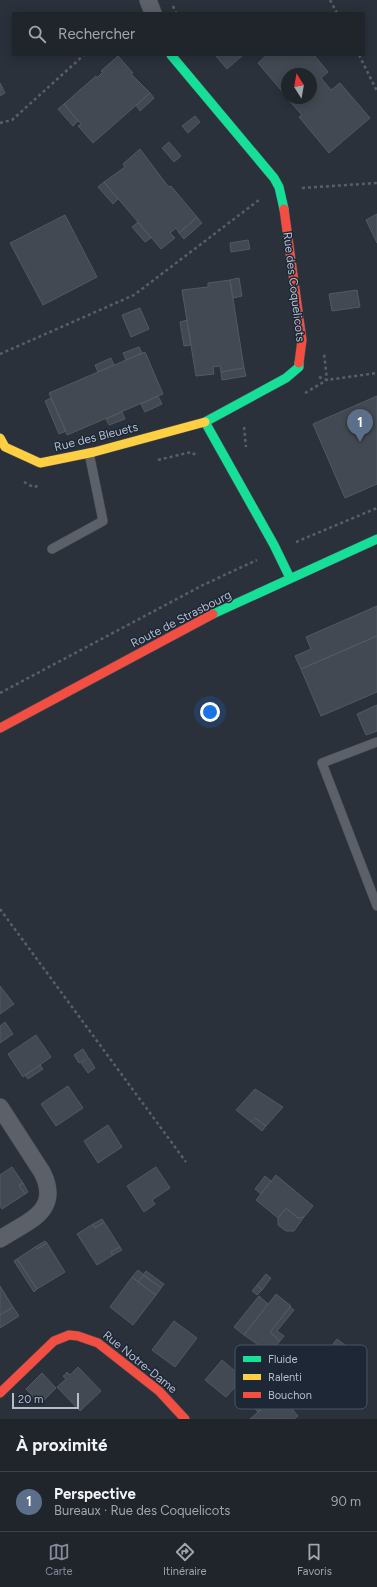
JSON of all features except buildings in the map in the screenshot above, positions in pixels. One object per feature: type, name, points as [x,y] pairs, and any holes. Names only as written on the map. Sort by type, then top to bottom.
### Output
[{"type":"street","points":[[148,0],[153,12]]},
{"type":"street","points":[[172,56],[280,187]]},
{"type":"street","name":"Rue des Coquelicots","points":[[280,187],[302,340],[299,367]]},
{"type":"street","points":[[290,578],[206,422],[286,378],[299,367]]},
{"type":"street","name":"Rue des Bleuets","points":[[0,438],[5,447],[40,463],[89,453],[206,422]]},
{"type":"street","name":"Route de Strasbourg","points":[[0,728],[202,619],[377,539]]},
{"type":"street","points":[[0,1106],[48,1182],[49,1197],[46,1206],[39,1213],[0,1239]]},
{"type":"street","name":"Rue Notre-Dame","points":[[0,1393],[54,1340],[75,1335],[86,1337],[98,1343],[160,1391],[185,1419]]},
{"type":"lane","points":[[52,549],[103,521],[89,453]]},
{"type":"lane","points":[[377,742],[322,763],[377,906]]},
{"type":"path","points":[[330,0],[336,12]]},
{"type":"path","points":[[0,124],[12,120],[83,56]]},
{"type":"path","points":[[360,56],[377,91]]},
{"type":"path","points":[[0,354],[134,295],[271,192],[280,187],[301,189],[377,184]]},
{"type":"path","points":[[299,367],[327,380],[377,373]]},
{"type":"path","points":[[153,461],[191,452],[203,459]]},
{"type":"path","points":[[20,479],[32,487],[40,486]]},
{"type":"path","points":[[0,693],[203,585],[377,508]]},
{"type":"path","points":[[0,909],[186,1162]]},
{"type":"traffic: fast","points":[[172,56],[274,178],[279,187],[284,209]]},
{"type":"traffic: fast","points":[[290,578],[274,545],[205,422],[286,378],[299,367],[299,363]]},
{"type":"traffic: fast","points":[[213,614],[377,539]]},
{"type":"traffic: slow","points":[[0,438],[5,447],[40,463],[94,452],[205,422]]},
{"type":"traffic: jam","points":[[284,209],[302,340],[299,363]]},
{"type":"traffic: jam","points":[[0,728],[213,614]]},
{"type":"traffic: jam","points":[[0,1393],[54,1341],[69,1335],[78,1336],[98,1343],[159,1391],[185,1419]]},
{"type":"place","name":"Perspective","points":[[360,442]]}]
